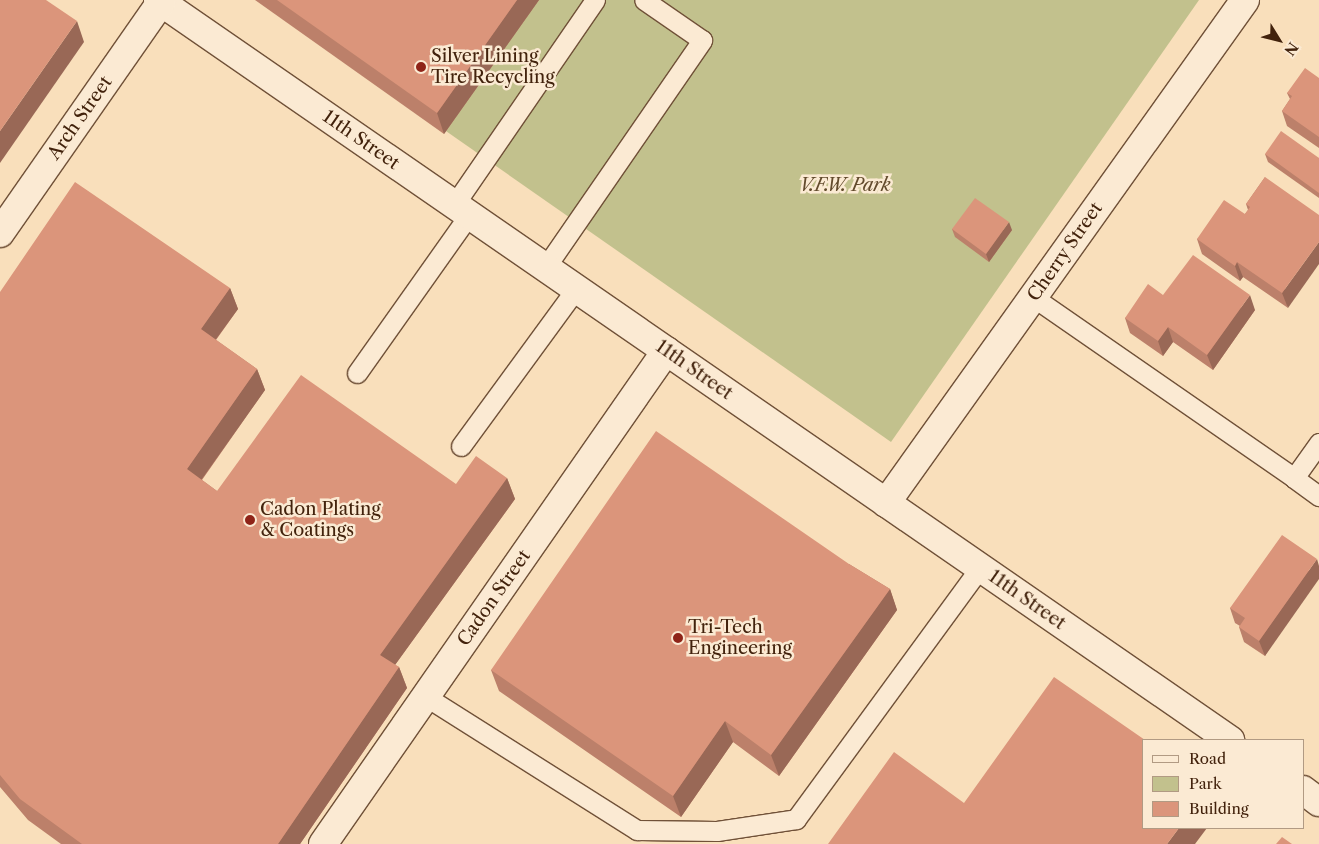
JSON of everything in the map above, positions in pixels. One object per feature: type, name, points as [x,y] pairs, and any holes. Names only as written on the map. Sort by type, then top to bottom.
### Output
[{"type":"street","name":"Cherry Street","points":[[886,504],[1245,0]]},
{"type":"street","name":"11th Street","points":[[159,1],[1229,739]]},
{"type":"street","name":"Arch Street","points":[[0,234],[159,1]]},
{"type":"street","name":"Cadon Street","points":[[323,844],[666,351]]},
{"type":"street","points":[[1304,791],[1319,802]]},
{"type":"lane","points":[[357,373],[595,0]]},
{"type":"lane","points":[[545,268],[702,40],[644,0]]},
{"type":"lane","points":[[461,446],[576,289]]},
{"type":"lane","points":[[1033,297],[1319,496]]},
{"type":"lane","points":[[1294,478],[1319,443]]},
{"type":"lane","points":[[426,696],[637,830],[717,832],[796,819],[980,568]]},
{"type":"green space","name":"V.F.W. Park","points":[[534,0],[1199,0],[891,442],[443,129]]},
{"type":"building","points":[[0,0],[46,0],[77,21],[0,131]]},
{"type":"building","name":"Silver Lining Tire Recycling","points":[[277,0],[517,0],[437,113]]},
{"type":"building","points":[[1305,68],[1319,78],[1319,137],[1282,111],[1292,96],[1287,93]]},
{"type":"building","points":[[1281,131],[1319,158],[1319,193],[1265,154]]},
{"type":"building","points":[[1265,177],[1319,215],[1319,242],[1282,293],[1237,262],[1235,266],[1197,239],[1224,200],[1245,214],[1250,207],[1246,204]]},
{"type":"building","name":"Cadon Plating & Coatings","points":[[75,182],[230,288],[201,329],[257,369],[187,469],[217,491],[301,375],[456,484],[476,456],[507,478],[380,655],[399,667],[278,844],[82,844],[20,799],[0,775],[0,292]]},
{"type":"building","points":[[975,198],[1009,222],[986,254],[952,229]]},
{"type":"building","points":[[1193,255],[1250,295],[1207,355],[1168,327],[1158,341],[1125,318],[1148,284],[1163,295]]},
{"type":"building","name":"Tri-Tech Engineering","points":[[656,431],[849,564],[890,589],[771,755],[725,721],[673,796],[491,670]]},
{"type":"building","points":[[1282,535],[1317,559],[1259,641],[1239,627],[1245,618],[1230,608]]},
{"type":"building","points":[[1054,677],[1144,739],[1142,739],[1142,829],[1178,829],[1167,844],[828,844],[894,752],[964,803]]},
{"type":"building","points":[[1282,837],[1292,844],[1276,844]]},
{"type":"place","name":"Silver Lining Tire Recycling","points":[[421,67]]},
{"type":"place","name":"Cadon Plating & Coatings","points":[[250,520]]},
{"type":"place","name":"Tri-Tech Engineering","points":[[678,638]]}]
